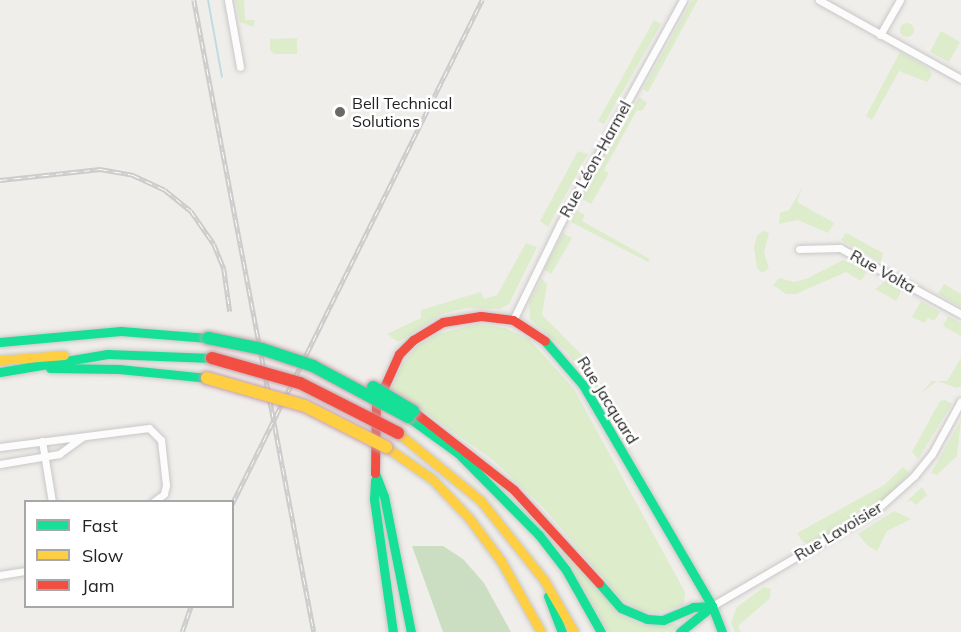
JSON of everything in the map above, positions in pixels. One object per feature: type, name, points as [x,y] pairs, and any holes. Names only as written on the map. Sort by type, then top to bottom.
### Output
[{"type":"main road","name":"Rue Jacquard","points":[[393,632],[374,499],[376,405],[399,354],[413,340],[443,322],[481,316],[513,320],[548,343],[583,386],[712,606],[722,632]]},
{"type":"main road","points":[[0,343],[23,338],[121,331],[208,338],[262,349],[333,376],[411,414],[514,490],[621,608],[663,620],[693,607],[712,606]]},
{"type":"main road","points":[[0,360],[41,354],[212,358],[300,382],[398,433],[481,501],[544,580],[574,632]]},
{"type":"main road","points":[[0,372],[93,356]]},
{"type":"main road","points":[[31,365],[207,378],[305,406],[386,447],[432,479],[469,518],[501,561],[541,632]]},
{"type":"main road","points":[[411,414],[467,461],[539,535],[566,570],[601,632]]},
{"type":"main road","points":[[375,473],[384,496],[411,632]]},
{"type":"main road","points":[[544,580],[562,632]]},
{"type":"main road","points":[[680,632],[712,606]]},
{"type":"street","points":[[228,0],[240,67]]},
{"type":"street","name":"Rue Léon-Harmel","points":[[513,320],[561,222],[683,0]]},
{"type":"street","points":[[819,0],[961,79]]},
{"type":"street","points":[[880,35],[900,0]]},
{"type":"street","name":"Rue Volta","points":[[799,249],[840,248],[961,314]]},
{"type":"street","name":"Rue Lavoisier","points":[[712,606],[882,506],[932,454],[961,401]]},
{"type":"street","points":[[0,447],[141,427],[157,433],[161,440],[166,485],[164,494],[155,500]]},
{"type":"street","points":[[0,464],[59,454],[81,437]]},
{"type":"street","points":[[42,441],[52,500]]},
{"type":"street","points":[[0,575],[24,571]]},
{"type":"green space","points":[[235,0],[244,0],[245,20],[255,20],[253,27],[240,22]]},
{"type":"green space","points":[[692,0],[698,0],[648,92],[643,89]]},
{"type":"green space","points":[[654,20],[661,24],[604,124],[598,121]]},
{"type":"green space","points":[[907,23],[912,25],[914,30],[912,35],[907,37],[902,35],[900,30],[902,25]]},
{"type":"green space","points":[[941,31],[960,42],[949,62],[930,52]]},
{"type":"green space","points":[[297,38],[297,54],[274,54],[270,50],[270,39]]},
{"type":"green space","points":[[900,52],[928,68],[932,75],[927,82],[899,71],[872,120],[866,116]]},
{"type":"green space","points":[[639,97],[647,103],[642,111],[637,110],[604,170],[609,173],[591,204],[582,199]]},
{"type":"green space","points":[[578,151],[588,154],[548,227],[540,221]]},
{"type":"green space","points":[[802,188],[797,202],[834,223],[828,233],[798,220],[779,224],[780,213],[789,210]]},
{"type":"green space","points":[[576,210],[585,215],[582,221],[650,259],[648,262],[571,222]]},
{"type":"green space","points":[[764,231],[769,233],[764,253],[769,268],[762,273],[757,268],[754,248],[757,235]]},
{"type":"green space","points":[[563,233],[572,238],[551,274],[544,270]]},
{"type":"green space","points":[[846,233],[883,253],[881,262],[841,240]]},
{"type":"green space","points":[[526,243],[537,247],[509,304],[500,309],[466,308],[442,314],[398,342],[387,334],[421,318],[421,310],[481,292],[484,299],[497,295]]},
{"type":"green space","points":[[843,260],[867,271],[861,281],[846,272],[796,294],[786,294],[773,285],[779,278],[794,282],[806,279]]},
{"type":"green space","points":[[542,279],[547,284],[542,315],[588,361],[632,437],[631,442],[624,441],[594,388],[565,350],[530,319],[529,302]]},
{"type":"green space","points":[[886,281],[902,290],[896,301],[875,289]]},
{"type":"green space","points":[[944,284],[961,294],[961,307],[938,294]]},
{"type":"green space","points":[[921,301],[940,312],[934,321],[928,318],[924,323],[912,317]]},
{"type":"green space","points":[[948,316],[961,323],[961,336],[943,326]]},
{"type":"green space","points":[[478,324],[505,328],[529,339],[574,389],[685,592],[684,605],[657,613],[640,611],[621,599],[543,507],[493,460],[391,388],[402,364],[417,346],[437,334]]},
{"type":"green space","points":[[961,358],[961,386],[957,388],[937,381],[947,381]]},
{"type":"green space","points":[[932,381],[937,381],[921,393]]},
{"type":"green space","points":[[945,400],[952,404],[918,459],[912,452],[940,401]]},
{"type":"green space","points":[[961,420],[957,456],[937,475],[931,473]]},
{"type":"green space","points":[[903,467],[910,473],[886,498],[808,544],[802,541],[797,533],[884,485]]},
{"type":"green space","points":[[922,487],[927,495],[916,505],[911,501],[906,502]]},
{"type":"green space","points":[[894,511],[911,519],[887,531],[877,551],[868,546],[858,534]]},
{"type":"green space","points":[[412,546],[443,546],[463,559],[484,583],[511,632],[443,632]]},
{"type":"green space","points":[[565,550],[620,615],[643,625],[676,624],[678,627],[672,632],[608,632],[562,552]]},
{"type":"green space","points":[[764,587],[771,589],[770,598],[738,626],[741,632],[735,632],[731,623],[737,607]]},
{"type":"waterway","points":[[208,0],[222,77]]},
{"type":"railway","points":[[194,0],[314,632]]},
{"type":"railway","points":[[234,500],[482,0]]},
{"type":"railway","points":[[0,180],[100,169],[133,175],[165,190],[191,211],[214,244],[224,269],[230,312]]},
{"type":"railway","points":[[182,632],[190,608]]},
{"type":"traffic: fast","points":[[0,342],[121,331],[208,338]]},
{"type":"traffic: fast","points":[[208,338],[262,349],[313,366],[408,417]]},
{"type":"traffic: fast","points":[[545,341],[583,385],[712,606],[722,632]]},
{"type":"traffic: fast","points":[[0,372],[107,354],[212,358]]},
{"type":"traffic: fast","points":[[50,368],[119,369],[207,378]]},
{"type":"traffic: fast","points":[[373,387],[413,411]]},
{"type":"traffic: fast","points":[[408,417],[458,453],[539,535],[566,570],[601,632]]},
{"type":"traffic: fast","points":[[375,473],[384,496],[411,632]]},
{"type":"traffic: fast","points":[[375,480],[374,499],[393,632]]},
{"type":"traffic: fast","points":[[599,583],[621,608],[647,619],[663,620],[693,607],[712,606]]},
{"type":"traffic: fast","points":[[548,596],[562,632]]},
{"type":"traffic: fast","points":[[680,632],[712,606]]},
{"type":"traffic: slow","points":[[0,360],[64,355]]},
{"type":"traffic: slow","points":[[207,378],[305,406],[386,447]]},
{"type":"traffic: slow","points":[[398,433],[481,501],[544,580],[574,632]]},
{"type":"traffic: slow","points":[[386,447],[432,479],[469,518],[501,561],[541,632]]},
{"type":"traffic: jam","points":[[375,473],[376,405],[399,354],[413,340],[443,322],[481,316],[513,320],[545,341]]},
{"type":"traffic: jam","points":[[212,358],[300,383],[398,433]]},
{"type":"traffic: jam","points":[[413,411],[514,490],[599,583]]},
{"type":"place","name":"Bell Technical Solutions","points":[[340,112]]}]
